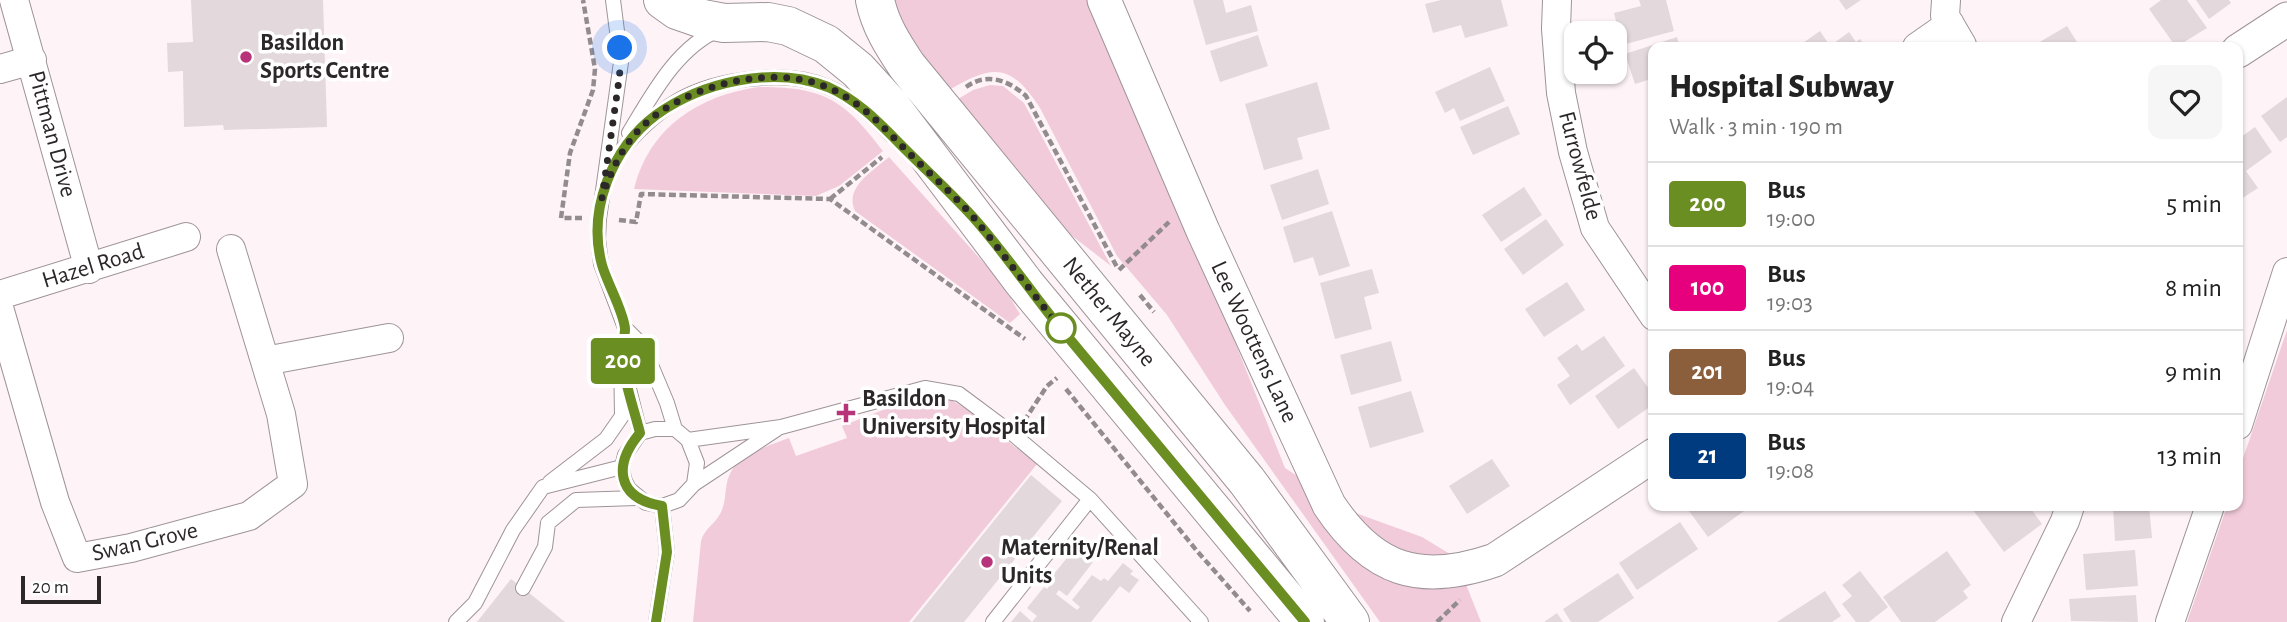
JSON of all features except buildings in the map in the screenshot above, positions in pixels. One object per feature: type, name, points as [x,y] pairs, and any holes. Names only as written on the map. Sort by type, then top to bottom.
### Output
[{"type":"main road","name":"Nether Mayne","points":[[663,0],[677,10],[703,19],[724,23],[768,22],[788,26],[817,38],[844,57],[870,81],[973,218],[1075,345],[1305,622]]},
{"type":"main road","name":"Nether Mayne","points":[[745,23],[768,16],[796,0]]},
{"type":"main road","name":"Nether Mayne","points":[[875,0],[881,22],[907,66],[1247,481],[1350,622]]},
{"type":"street","name":"Pittman Drive","points":[[14,0],[89,269]]},
{"type":"street","name":"Lee Woottens Lane","points":[[1104,0],[1209,243],[1329,505],[1345,528],[1364,548],[1387,561],[1414,571],[1455,571],[1495,560],[1648,459]]},
{"type":"street","name":"Furrowfelde","points":[[1557,0],[1556,29],[1561,93],[1573,152],[1595,228],[1648,307]]},
{"type":"street","points":[[2243,48],[2287,19]]},
{"type":"street","points":[[1924,42],[1953,23]]},
{"type":"street","points":[[0,69],[32,60]]},
{"type":"street","name":"Hazel Road","points":[[0,295],[187,237]]},
{"type":"street","name":"Swan Grove","points":[[0,310],[55,502],[77,558],[131,548],[249,516],[293,484],[281,414],[231,249]]},
{"type":"street","points":[[2243,409],[2287,272]]},
{"type":"street","points":[[265,361],[389,338]]},
{"type":"street","points":[[2016,622],[2068,511]]},
{"type":"street","points":[[2170,622],[2208,511]]},
{"type":"lane","points":[[613,0],[621,62],[602,198],[598,239],[601,264],[625,328],[643,346],[667,402],[675,429],[688,440],[697,463],[694,484]]},
{"type":"lane","points":[[602,198],[618,155],[645,105],[677,61],[712,33],[745,23]]},
{"type":"lane","points":[[618,155],[633,136],[655,116],[680,100],[708,88],[767,78],[799,79],[826,86],[867,111],[973,218]]},
{"type":"lane","points":[[456,622],[475,603],[513,530],[543,487],[606,439],[622,416],[621,354],[625,328]]},
{"type":"lane","points":[[621,354],[640,433]]},
{"type":"lane","points":[[688,440],[781,427],[925,388],[959,394],[1014,435],[1090,499],[1201,622]]},
{"type":"lane","points":[[523,588],[545,547],[548,523],[576,500],[636,498],[662,506],[679,500],[694,484],[781,427]]},
{"type":"lane","points":[[636,498],[624,479],[622,467],[625,455],[640,433],[655,429],[675,429]]},
{"type":"lane","points":[[543,487],[622,467]]},
{"type":"lane","points":[[993,622],[1090,499]]},
{"type":"lane","points":[[656,622],[667,552],[662,506]]},
{"type":"path","points":[[561,218],[569,153],[593,90],[595,69],[583,0]]},
{"type":"path","points":[[959,92],[973,82],[986,79],[1003,80],[1026,96],[1119,270],[1174,218],[1178,229]]},
{"type":"path","points":[[830,200],[882,157]]},
{"type":"path","points":[[636,222],[641,194],[830,200],[1024,338],[1032,348]]},
{"type":"path","points":[[1049,368],[1197,551],[1251,612]]},
{"type":"path","points":[[1027,417],[1057,377]]},
{"type":"shaded area","points":[[893,0],[1089,0],[1223,312],[1285,468],[1353,512],[1422,537],[1455,557],[1481,622],[1380,622],[1225,405],[1167,315],[1117,256],[1030,93],[1010,76],[1000,72],[989,72],[949,90],[910,40]]},
{"type":"shaded area","points":[[990,85],[1003,86],[1024,103],[1111,266],[1062,228],[958,99],[973,90]]},
{"type":"shaded area","points":[[759,87],[801,90],[831,100],[856,119],[883,151],[839,186],[816,196],[634,189],[641,167],[652,148],[680,118],[697,106],[717,98]]},
{"type":"shaded area","points":[[889,157],[1000,281],[1020,314],[1010,323],[855,211],[853,194],[857,187]]},
{"type":"shaded area","points":[[2287,330],[2287,622],[2187,622],[2225,511],[2243,511],[2243,458]]},
{"type":"shaded area","points":[[929,395],[950,399],[969,411],[1037,464],[909,622],[693,622],[701,541],[720,514],[729,476],[739,461],[755,451],[789,438],[796,456],[847,438],[842,426]]},
{"type":"bus line","name":"200","points":[[656,622],[667,552],[662,506],[636,498],[624,479],[622,467],[625,455],[640,433],[621,354],[625,328],[601,264],[598,239],[602,198],[618,155],[633,136],[655,116],[680,100],[708,88],[767,78],[799,79],[826,86],[846,96],[867,111],[973,218],[1305,622]]},
{"type":"place","name":"Basildon Sports Centre","points":[[246,57]]},
{"type":"place","name":"Basildon University Hospital","points":[[846,413]]},
{"type":"place","name":"Maternity/Renal Units","points":[[987,562]]},
{"type":"route","points":[[620,48],[621,62],[602,198],[618,155],[633,136],[655,116],[680,100],[708,88],[767,78],[799,79],[826,86],[867,111],[973,218],[1061,328]]}]
